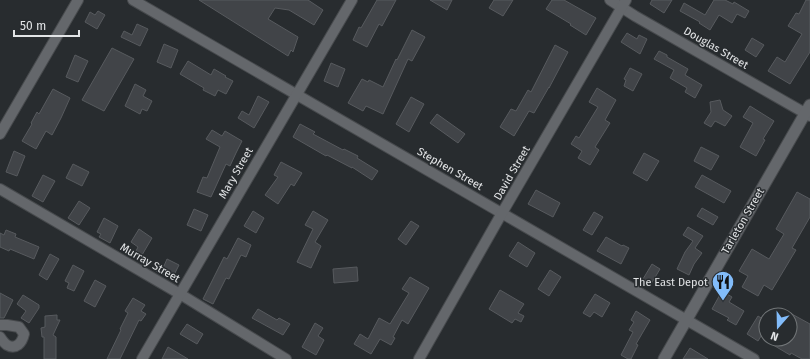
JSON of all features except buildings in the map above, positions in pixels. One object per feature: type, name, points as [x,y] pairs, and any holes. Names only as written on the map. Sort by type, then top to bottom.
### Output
[{"type":"main road","name":"Tarleton Street","points":[[664,359],[808,111]]},
{"type":"street","points":[[0,134],[78,0]]},
{"type":"street","name":"Stephen Street","points":[[133,0],[754,359]]},
{"type":"street","name":"Mary Street","points":[[142,359],[352,0]]},
{"type":"street","name":"Douglas Street","points":[[610,0],[624,4],[808,111]]},
{"type":"street","name":"David Street","points":[[419,359],[624,4]]},
{"type":"street","name":"Murray Street","points":[[0,189],[180,294],[286,359]]},
{"type":"street","points":[[0,325],[6,324],[19,327],[24,334],[23,340],[20,344],[13,346],[6,344],[0,337]]},
{"type":"place","name":"The East Depot","points":[[723,302]]}]
